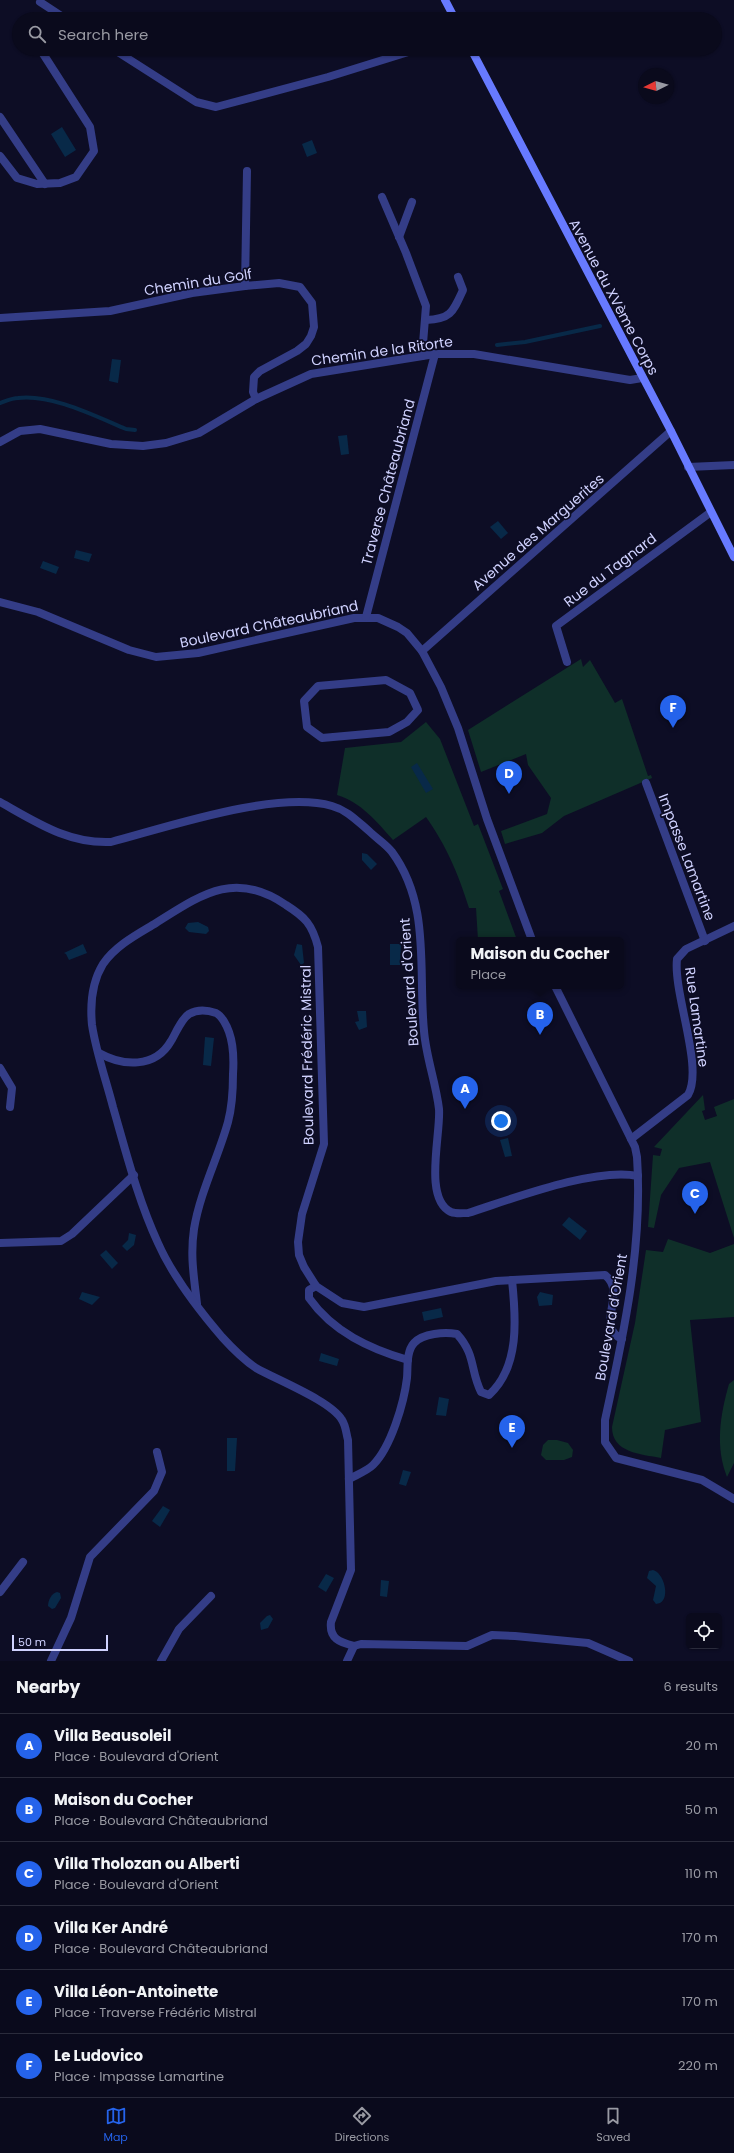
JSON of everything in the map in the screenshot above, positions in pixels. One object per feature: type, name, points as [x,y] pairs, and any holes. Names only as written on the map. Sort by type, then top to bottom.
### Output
[{"type":"main road","points":[[445,0],[451,12]]},
{"type":"main road","name":"Avenue du XVème Corps","points":[[475,56],[671,432],[734,557]]},
{"type":"street","points":[[40,2],[55,12]]},
{"type":"street","points":[[0,156],[17,178],[37,184],[44,184],[60,183],[76,178],[94,151],[90,127],[44,56]]},
{"type":"street","points":[[124,56],[196,102],[216,107],[328,77],[396,56]]},
{"type":"street","points":[[0,117],[44,184]]},
{"type":"street","points":[[245,286],[247,171]]},
{"type":"street","points":[[382,196],[426,306],[422,356]]},
{"type":"street","points":[[399,237],[412,202]]},
{"type":"street","points":[[426,320],[440,319],[452,313],[463,290],[458,277]]},
{"type":"street","name":"Chemin du Golf","points":[[0,318],[110,311],[192,293],[245,286],[279,283],[300,287],[312,303],[314,327],[306,344],[297,351],[260,371],[254,377],[253,392],[256,400]]},
{"type":"street","name":"Chemin de la Ritorte","points":[[0,442],[20,431],[40,429],[110,444],[144,446],[166,443],[199,432],[256,400],[312,374],[435,354],[474,354],[541,363],[630,380],[642,378]]},
{"type":"street","name":"Traverse Châteaubriand","points":[[366,617],[435,354]]},
{"type":"street","name":"Avenue des Marguerites","points":[[422,651],[671,432]]},
{"type":"street","points":[[688,467],[734,465]]},
{"type":"street","name":"Rue du Tagnard","points":[[567,662],[556,626],[711,512]]},
{"type":"street","name":"Boulevard Châteaubriand","points":[[0,602],[38,612],[129,650],[156,657],[198,653],[342,620],[366,617],[378,618],[407,632],[422,651],[441,687],[458,728],[487,819],[531,937]]},
{"type":"street","points":[[386,680],[410,694],[418,710],[407,722],[389,732],[322,738],[307,727],[304,701],[318,686],[386,680]]},
{"type":"street","name":"Impasse Lamartine","points":[[646,783],[705,941]]},
{"type":"street","name":"Boulevard d'Orient","points":[[0,802],[61,835],[94,843],[111,842],[248,807],[306,802],[332,806],[344,810],[391,850],[411,886],[420,927],[424,1042],[439,1109],[435,1183],[438,1197],[444,1207],[452,1212],[468,1213],[568,1183],[616,1173],[638,1176],[634,1276],[604,1431],[605,1442],[616,1458],[702,1480],[734,1499]]},
{"type":"street","name":"Boulevard Frédéric Mistral","points":[[354,1646],[340,1642],[332,1636],[330,1629],[331,1622],[351,1570],[348,1440],[345,1428],[342,1420],[326,1405],[254,1366],[223,1338],[176,1275],[158,1243],[134,1175],[98,1053],[92,1025],[92,1007],[96,977],[104,963],[120,946],[199,896],[227,887],[251,888],[261,891],[277,898],[304,917],[312,926],[318,946],[324,1144],[302,1214],[298,1242],[302,1261],[310,1278],[316,1286],[342,1303],[364,1307],[496,1281],[605,1275],[610,1279],[615,1292],[610,1329],[615,1336],[622,1339]]},
{"type":"street","name":"Rue Lamartine","points":[[631,1139],[688,1095],[692,1088],[690,1047],[676,968],[677,959],[681,954],[734,926]]},
{"type":"street","points":[[556,989],[631,1139],[637,1157],[638,1176]]},
{"type":"street","points":[[98,1053],[112,1060],[123,1063],[147,1060],[160,1053],[170,1044],[188,1014],[196,1011],[205,1010],[218,1014],[226,1025],[234,1051],[233,1086],[229,1121],[199,1204],[194,1227],[191,1252],[198,1306]]},
{"type":"street","points":[[0,1068],[12,1088],[10,1107]]},
{"type":"street","points":[[0,1243],[62,1241],[72,1234],[134,1175]]},
{"type":"street","points":[[349,1479],[372,1466],[379,1457],[391,1434],[405,1391],[409,1351],[414,1342],[440,1333],[457,1334],[467,1345],[472,1356],[481,1392],[489,1395],[497,1388],[502,1379],[512,1346],[515,1324],[512,1280]]},
{"type":"street","points":[[316,1286],[309,1290],[309,1298],[333,1326],[368,1346],[408,1360]]},
{"type":"street","points":[[51,1661],[71,1618],[90,1557],[154,1491],[162,1472],[157,1452]]},
{"type":"street","points":[[0,1592],[23,1562]]},
{"type":"street","points":[[161,1661],[179,1628],[211,1596]]},
{"type":"street","points":[[347,1661],[354,1646],[361,1644],[467,1646],[492,1635],[588,1643],[629,1661]]},
{"type":"green space","points":[[581,659],[583,667],[590,660],[615,703],[622,699],[648,776],[651,775],[652,778],[564,816],[542,833],[505,844],[501,831],[547,814],[551,798],[528,765],[526,754],[481,772],[468,730]]},
{"type":"green space","points":[[426,722],[440,739],[474,826],[478,824],[503,889],[499,891],[516,937],[478,937],[476,908],[469,908],[461,883],[451,861],[440,839],[426,817],[393,840],[368,813],[354,802],[337,795],[345,748],[401,742]]},
{"type":"green space","points":[[703,1095],[705,1110],[702,1111],[705,1120],[717,1116],[714,1107],[734,1099],[734,1238],[710,1162],[679,1168],[661,1195],[654,1228],[648,1227],[653,1155],[660,1156],[662,1149],[654,1147]]},
{"type":"green space","points":[[668,1239],[710,1253],[734,1244],[734,1317],[690,1320],[701,1422],[665,1430],[661,1458],[629,1451],[622,1447],[613,1436],[612,1427],[635,1323],[646,1250],[663,1252]]},
{"type":"green space","points":[[734,1380],[734,1463],[727,1477],[721,1454],[720,1431],[723,1407],[729,1384]]},
{"type":"green space","points":[[548,1440],[557,1440],[568,1443],[573,1450],[572,1457],[564,1460],[546,1460],[541,1455],[543,1445]]},
{"type":"water","points":[[62,127],[76,150],[65,157],[51,134]]},
{"type":"water","points":[[312,140],[317,153],[307,157],[302,144]]},
{"type":"water","points":[[112,359],[121,360],[118,383],[109,381]]},
{"type":"water","points":[[347,435],[349,454],[341,455],[338,436]]},
{"type":"water","points":[[498,521],[508,533],[501,539],[490,527]]},
{"type":"water","points":[[76,550],[92,554],[89,562],[74,558]]},
{"type":"water","points":[[43,561],[59,567],[56,574],[40,568]]},
{"type":"water","points":[[417,763],[433,789],[426,793],[411,767]]},
{"type":"water","points":[[362,853],[367,854],[377,864],[371,870],[362,860]]},
{"type":"water","points":[[198,922],[208,927],[209,931],[206,934],[189,932],[185,928],[188,923]]},
{"type":"water","points":[[83,944],[87,953],[69,960],[64,953]]},
{"type":"water","points":[[297,944],[302,945],[304,963],[301,965],[294,955]]},
{"type":"water","points":[[390,944],[401,944],[400,965],[390,965]]},
{"type":"water","points":[[357,1011],[366,1011],[367,1027],[359,1030],[355,1022],[359,1021]]},
{"type":"water","points":[[205,1037],[214,1038],[211,1066],[203,1065]]},
{"type":"water","points":[[508,1138],[512,1156],[505,1157],[500,1140]]},
{"type":"water","points":[[569,1217],[587,1231],[580,1240],[562,1225]]},
{"type":"water","points":[[129,1233],[136,1235],[134,1245],[127,1251],[122,1246],[128,1240]]},
{"type":"water","points":[[106,1250],[118,1263],[112,1269],[100,1255]]},
{"type":"water","points":[[82,1292],[100,1297],[92,1305],[79,1299]]},
{"type":"water","points":[[540,1292],[553,1295],[552,1305],[539,1306],[537,1297]]},
{"type":"water","points":[[441,1308],[443,1317],[424,1321],[422,1312]]},
{"type":"water","points":[[321,1353],[339,1359],[337,1366],[319,1361]]},
{"type":"water","points":[[439,1397],[449,1399],[446,1416],[436,1415]]},
{"type":"water","points":[[227,1438],[237,1438],[235,1471],[227,1471]]},
{"type":"water","points":[[403,1470],[411,1472],[406,1486],[399,1484]]},
{"type":"water","points":[[163,1506],[170,1510],[160,1527],[152,1521]]},
{"type":"water","points":[[653,1570],[660,1575],[663,1580],[665,1590],[663,1600],[656,1604],[653,1600],[656,1586],[647,1578],[649,1571]]},
{"type":"water","points":[[326,1574],[334,1578],[326,1592],[318,1587]]},
{"type":"water","points":[[381,1580],[389,1581],[387,1597],[380,1596]]},
{"type":"water","points":[[57,1592],[60,1593],[61,1598],[55,1608],[52,1609],[48,1606],[49,1601],[52,1595]]},
{"type":"water","points":[[270,1615],[273,1619],[268,1628],[261,1630],[260,1623]]},
{"type":"waterway","points":[[497,345],[525,342],[600,326]]},
{"type":"waterway","points":[[0,403],[16,398],[45,399],[87,412],[126,429],[135,430]]},
{"type":"place","name":"Le Ludovico","points":[[673,728]]},
{"type":"place","name":"Villa Ker André","points":[[509,794]]},
{"type":"place","name":"Maison du Cocher","points":[[540,1035]]},
{"type":"place","name":"Villa Beausoleil","points":[[465,1109]]},
{"type":"place","name":"Villa Tholozan ou Alberti","points":[[695,1214]]},
{"type":"place","name":"Villa Léon-Antoinette","points":[[512,1448]]}]
